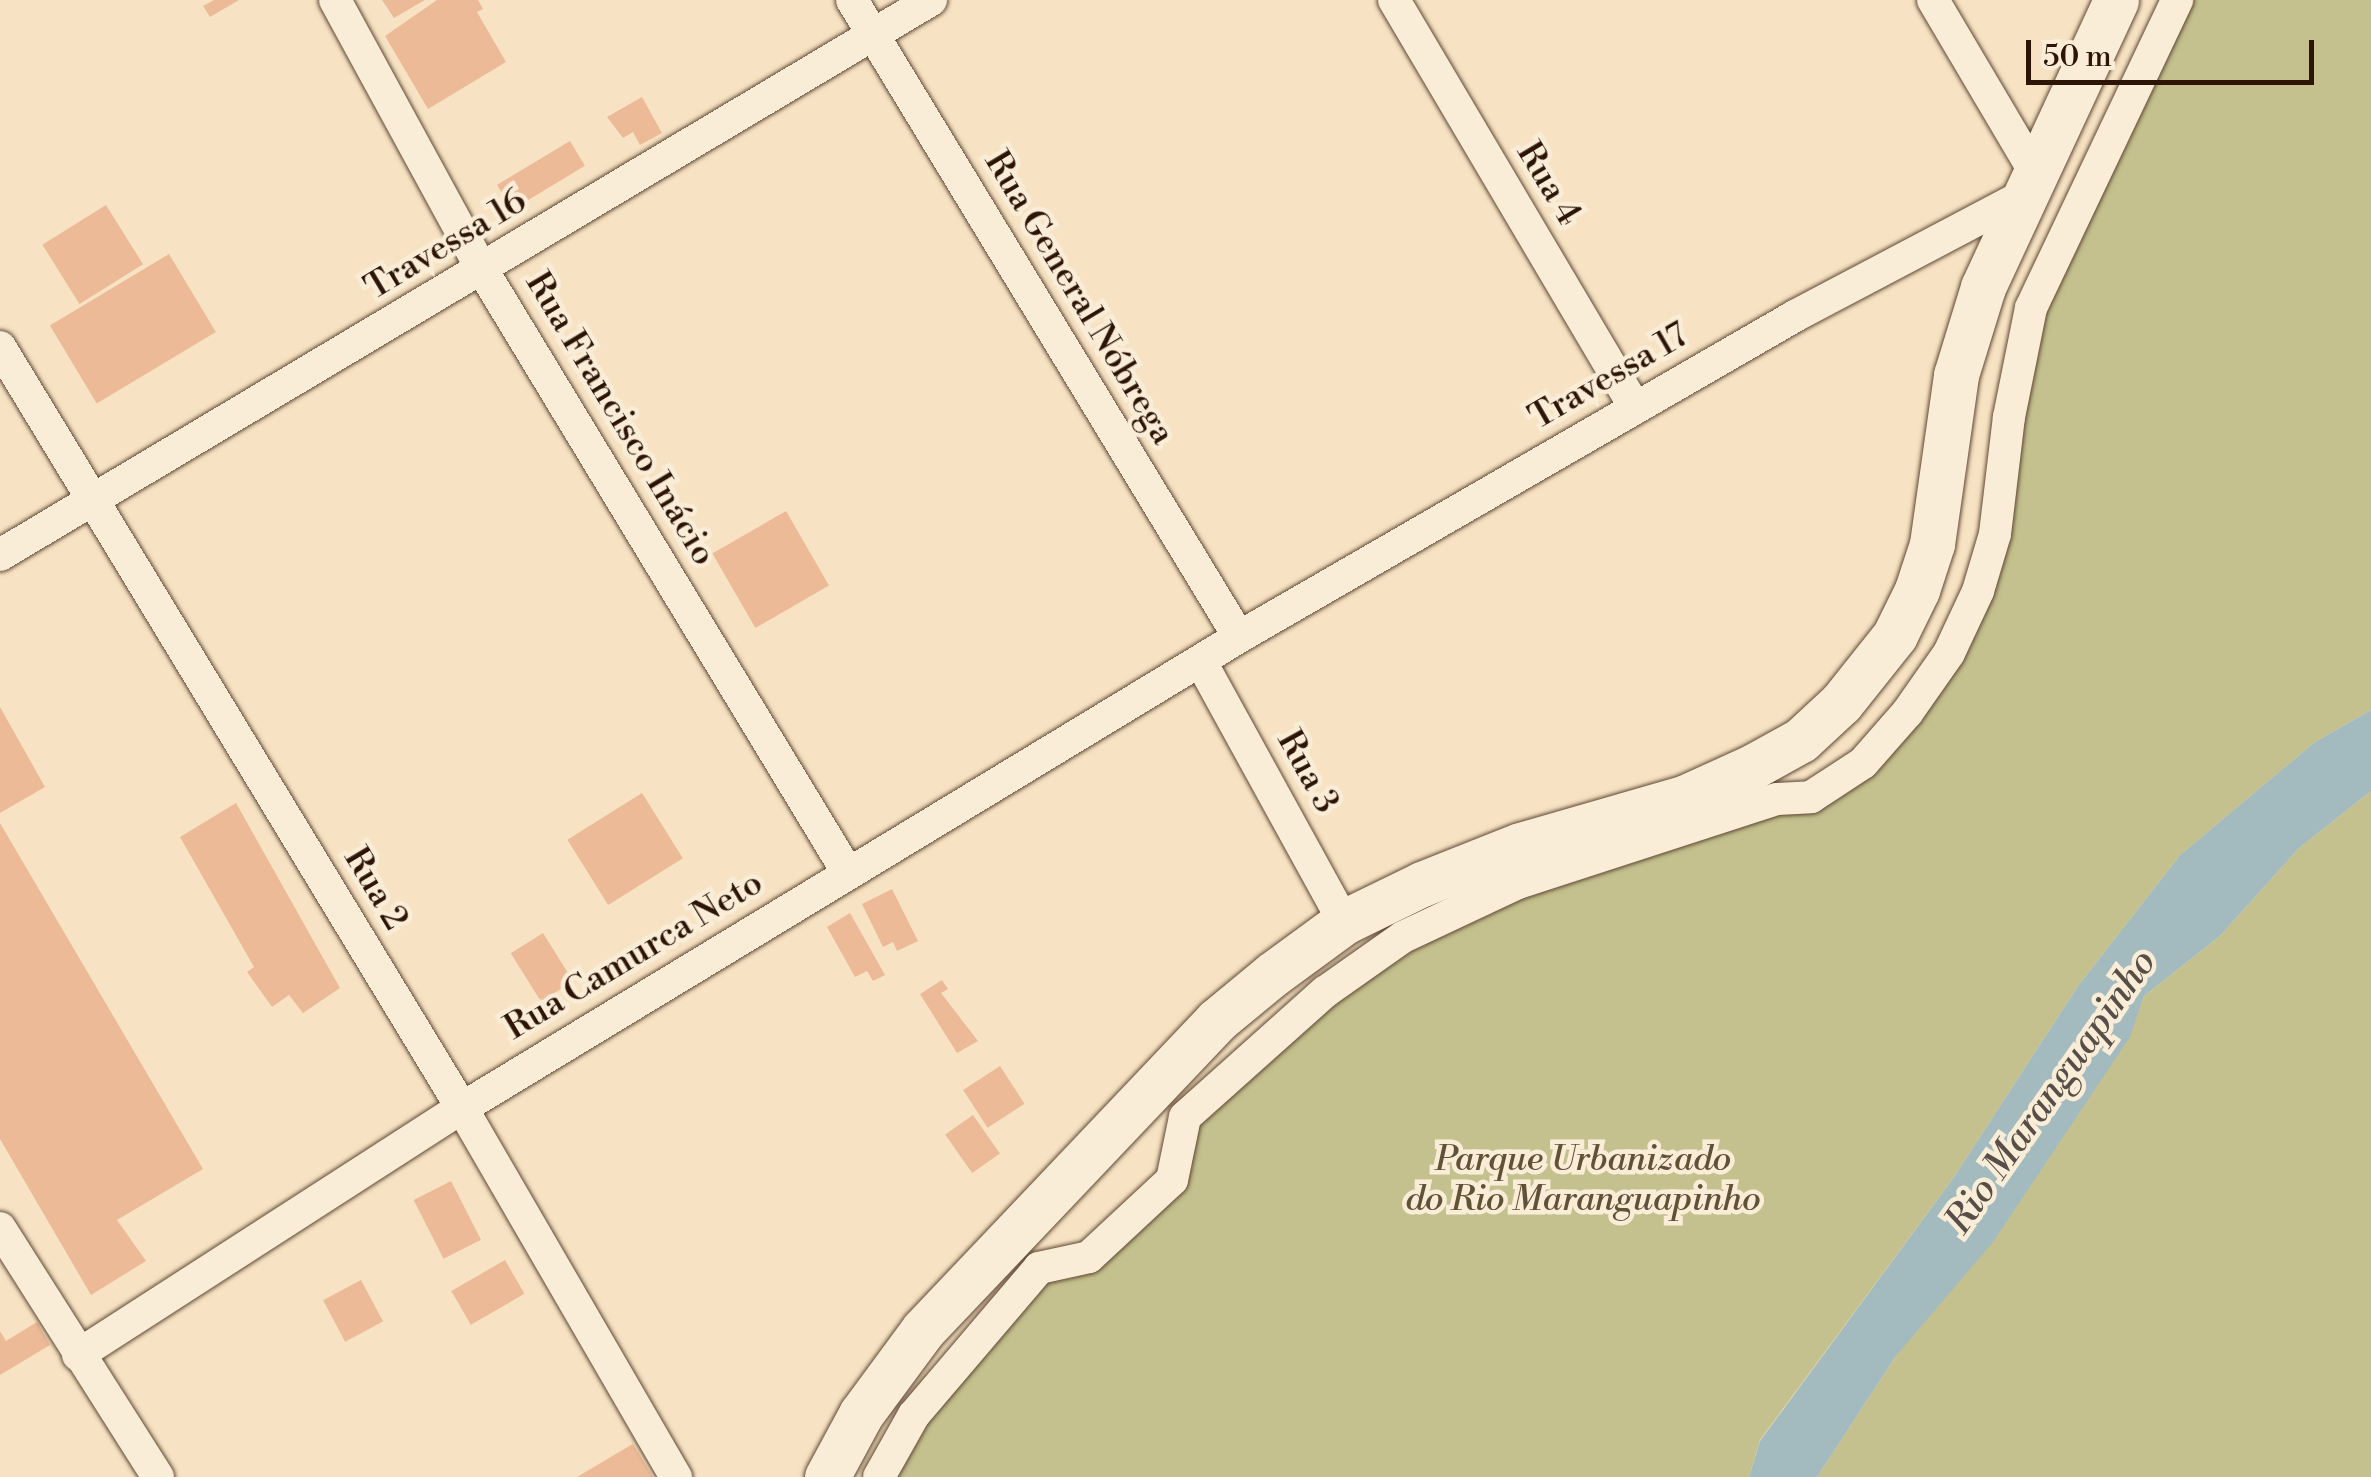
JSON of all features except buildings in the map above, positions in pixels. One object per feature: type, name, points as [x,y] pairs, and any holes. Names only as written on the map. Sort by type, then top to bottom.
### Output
[{"type":"main road","points":[[827,1477],[894,1368],[1005,1241],[1216,1021],[1344,922],[1520,845],[1686,797],[1801,740],[1840,703],[1895,635],[1917,590],[1932,544],[1956,375],[1983,287],[2116,0]]},
{"type":"street","name":"Rua Francisco Inácio","points":[[335,0],[483,272],[848,873]]},
{"type":"street","name":"Rua General Nóbrega","points":[[852,0],[1239,637]]},
{"type":"street","name":"Travessa 16","points":[[0,555],[483,272],[931,0]]},
{"type":"street","name":"Rua 4","points":[[1394,0],[1634,408]]},
{"type":"street","points":[[1933,0],[2029,183]]},
{"type":"street","points":[[879,1477],[914,1415],[1039,1268],[1089,1256],[1172,1180],[1184,1117],[1325,992],[1403,937],[1518,883],[1777,799],[1810,797],[1863,763],[1907,713],[1949,654],[1978,591],[1995,534],[2009,417],[2032,308],[2177,0]]},
{"type":"street","name":"Travessa 17","points":[[1239,637],[2029,183]]},
{"type":"street","name":"Rua 2","points":[[0,347],[462,1108],[676,1477]]},
{"type":"street","name":"Rua Camurca Neto","points":[[78,1356],[462,1108],[1239,637]]},
{"type":"street","name":"Rua 3","points":[[1201,662],[1344,922]]},
{"type":"street","points":[[0,1228],[158,1477]]},
{"type":"green space","name":"Parque Urbanizado do Rio Maranguapinho","points":[[2177,0],[2371,0],[2371,710],[2315,742],[2180,855],[2078,986],[1954,1177],[1760,1440],[1749,1477],[879,1477],[1039,1268],[1089,1257],[1171,1181],[1185,1117],[1403,937],[1863,763],[1978,591],[2031,308]]},
{"type":"green space","points":[[2371,791],[2371,1477],[1817,1477],[1896,1356],[2129,1037],[2144,996],[2220,936],[2298,849]]},
{"type":"water","name":"Rio Maranguapinho","points":[[2371,710],[2371,791],[2298,849],[2220,936],[2144,996],[2130,1037],[1993,1242],[1896,1356],[1817,1477],[1749,1477],[1760,1441],[1954,1177],[2078,986],[2180,855],[2315,742]]}]
